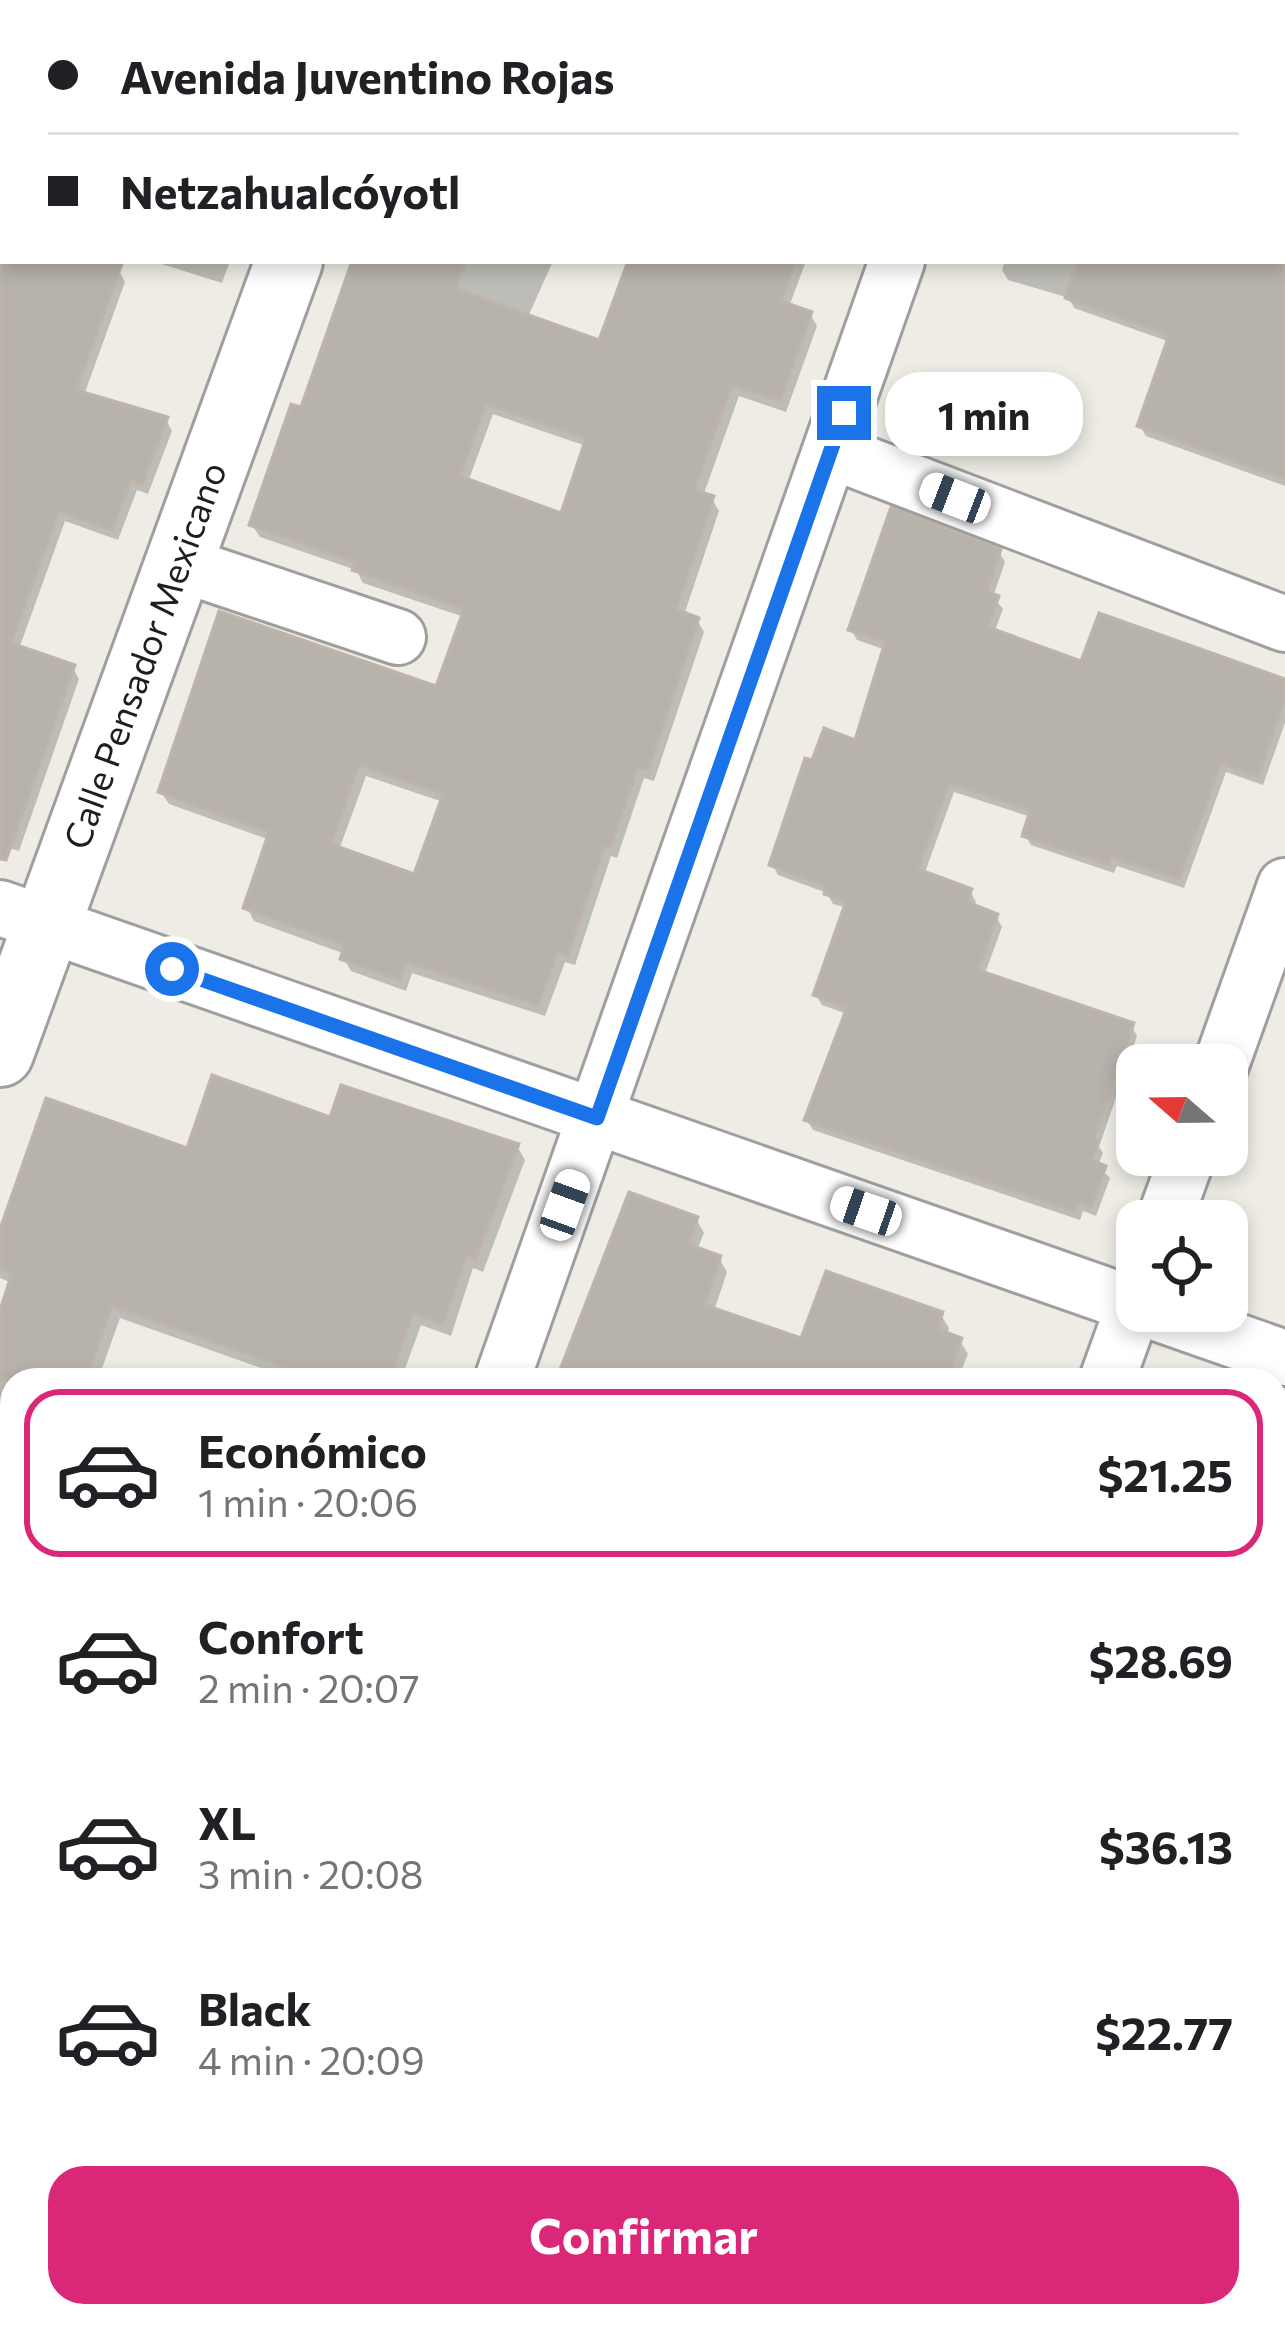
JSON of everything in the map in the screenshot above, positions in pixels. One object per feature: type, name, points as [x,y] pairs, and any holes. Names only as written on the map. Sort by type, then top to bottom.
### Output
[{"type":"street","name":"Calle Pensador Mexicano","points":[[0,1053],[22,916],[178,563],[289,264]]},
{"type":"street","points":[[506,1368],[896,264]]},
{"type":"street","points":[[830,451],[1285,624]]},
{"type":"street","points":[[178,563],[398,637]]},
{"type":"street","points":[[1229,1044],[1285,886]]},
{"type":"street","points":[[22,916],[1116,1297]]},
{"type":"street","points":[[1112,1368],[1128,1332]]},
{"type":"street","points":[[1214,1332],[1285,1358]]},
{"type":"building","points":[[0,264],[122,264],[76,390],[168,417],[142,484],[131,480],[112,530],[59,511],[11,643],[75,665],[6,860],[0,859]]},
{"type":"building","points":[[351,264],[465,264],[456,289],[599,340],[627,264],[795,264],[781,301],[812,312],[780,401],[732,385],[694,490],[714,496],[676,609],[699,618],[648,770],[638,767],[610,847],[605,845],[568,955],[558,951],[538,1005],[406,962],[400,980],[340,959],[345,945],[243,908],[269,832],[158,792],[219,611],[436,686],[464,609],[352,570],[355,562],[249,525],[291,404],[301,407]],"holes":[[[486,404],[586,438],[561,513],[460,476]],[[359,765],[443,794],[414,874],[331,844]]]},
{"type":"building","points":[[1077,264],[1285,264],[1285,479],[1137,426],[1169,335],[1065,298]]},
{"type":"building","points":[[891,507],[1001,549],[987,592],[999,596],[988,627],[1081,661],[1099,613],[1285,679],[1285,699],[1258,776],[1221,763],[1179,879],[1111,857],[1109,864],[1022,836],[1030,810],[949,783],[918,869],[972,889],[967,902],[998,914],[978,970],[1134,1023],[1127,1044],[1116,1044],[1116,1075],[1094,1138],[1099,1140],[1092,1160],[1106,1166],[1091,1207],[1077,1202],[1074,1211],[804,1120],[847,1007],[813,995],[846,901],[824,894],[826,886],[769,865],[805,758],[812,760],[824,728],[855,740],[885,642],[848,630]]},
{"type":"building","points":[[212,1075],[330,1117],[341,1085],[519,1144],[476,1259],[466,1256],[443,1324],[413,1313],[393,1368],[288,1368],[112,1306],[90,1368],[0,1368],[0,1310],[12,1273],[0,1269],[0,1229],[46,1098],[187,1148]]},
{"type":"building","points":[[629,1192],[698,1217],[688,1244],[721,1256],[705,1305],[801,1338],[826,1271],[943,1312],[938,1329],[962,1338],[951,1368],[561,1368]]},
{"type":"route","points":[[172,969],[597,1118],[844,413]]}]
